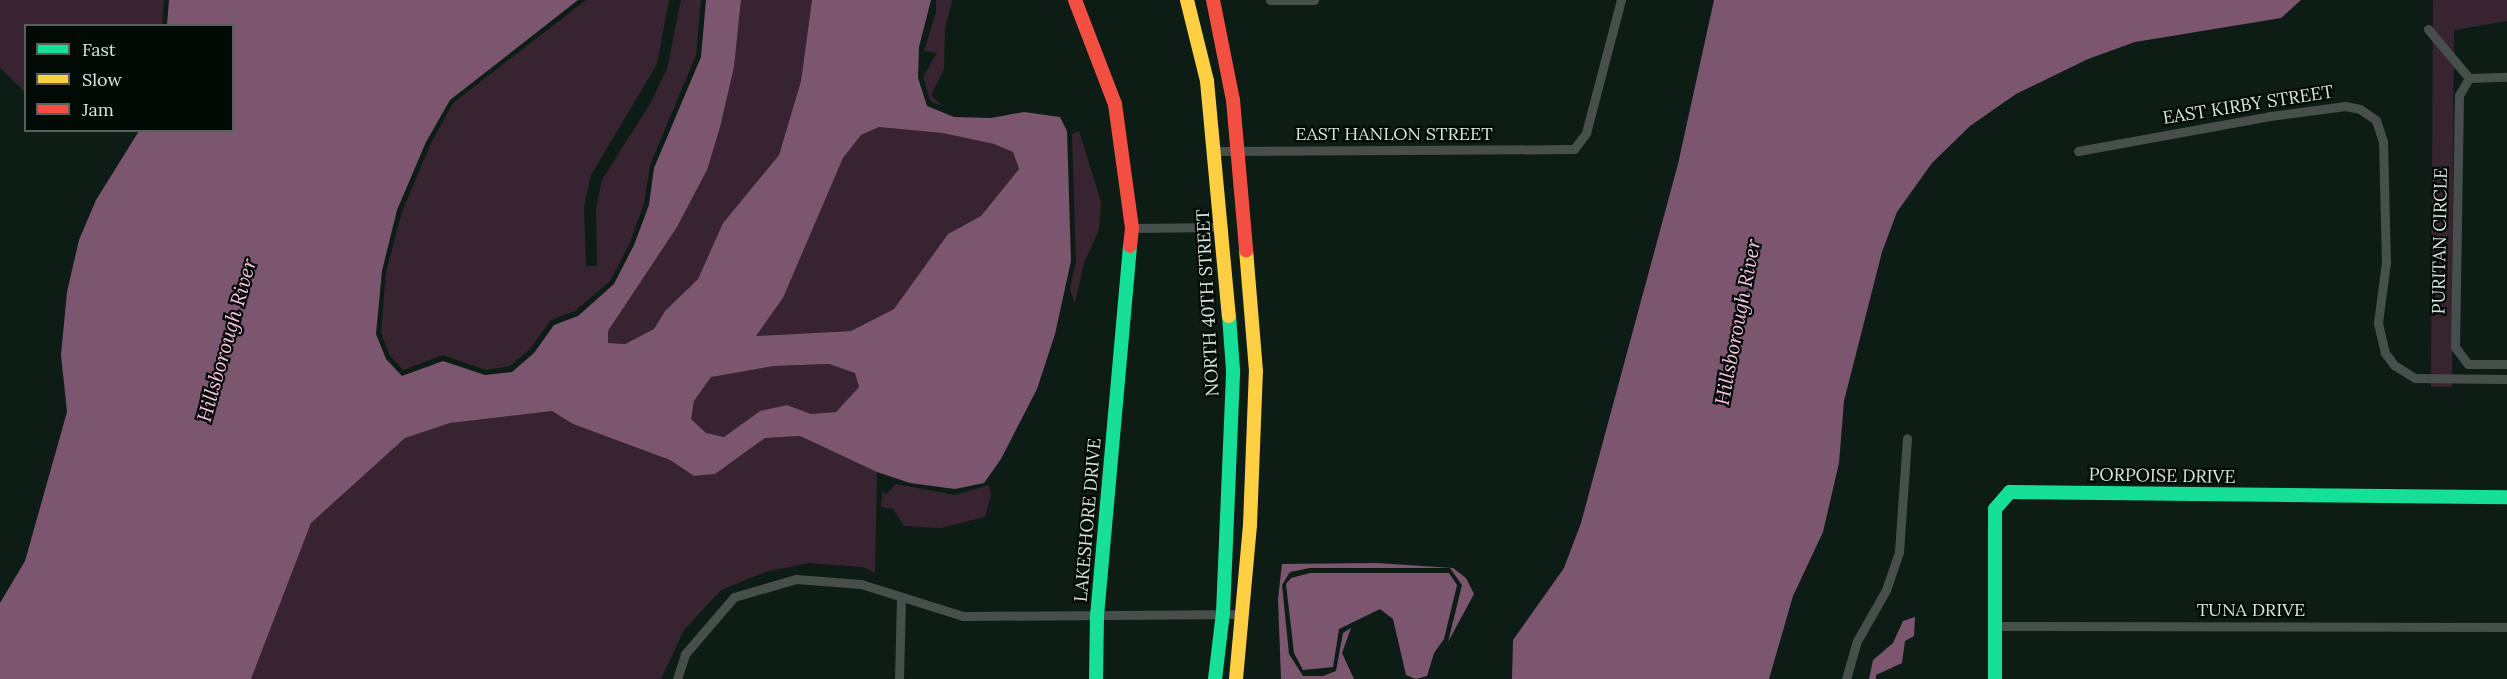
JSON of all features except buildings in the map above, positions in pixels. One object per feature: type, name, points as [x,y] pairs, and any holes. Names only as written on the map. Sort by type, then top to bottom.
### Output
[{"type":"main road","name":"LAKESHORE DRIVE","points":[[1075,0],[1115,104],[1132,228],[1097,616]]},
{"type":"main road","name":"NORTH 40TH STREET","points":[[1187,0],[1207,81],[1223,227],[1233,370],[1223,613],[1215,679]]},
{"type":"main road","points":[[1213,0],[1238,152],[1256,371],[1243,614],[1236,679]]},
{"type":"main road","points":[[1233,370],[1256,371]]},
{"type":"main road","name":"PORPOISE DRIVE","points":[[1995,679],[1995,509],[2010,492],[2507,497]]},
{"type":"main road","points":[[1096,679],[1097,616]]},
{"type":"street","points":[[1270,0],[1314,0]]},
{"type":"street","name":"EAST HANLON STREET","points":[[1215,151],[1574,149],[1586,133],[1621,0]]},
{"type":"street","points":[[2428,29],[2469,78],[2507,77]]},
{"type":"street","name":"PURITAN CIRCLE","points":[[2469,78],[2458,95],[2455,347],[2468,364],[2507,364]]},
{"type":"street","name":"EAST KIRBY STREET","points":[[2078,151],[2270,116],[2345,106],[2360,109],[2376,120],[2384,141],[2386,262],[2378,323],[2385,353],[2394,365],[2415,378],[2507,379]]},
{"type":"street","points":[[1132,228],[1223,227]]},
{"type":"street","points":[[1846,679],[1857,641],[1886,590],[1899,552],[1907,438]]},
{"type":"street","name":"LAKESHORE DRIVE","points":[[677,679],[685,654],[734,597],[796,579],[861,584],[901,599],[963,616],[1097,616]]},
{"type":"street","points":[[899,679],[901,599]]},
{"type":"street","points":[[1097,616],[1243,614]]},
{"type":"street","name":"TUNA DRIVE","points":[[1995,626],[2507,627]]},
{"type":"shaded area","points":[[0,0],[164,0],[162,24],[24,24],[24,91],[0,68]]},
{"type":"shaded area","points":[[586,0],[669,0],[657,64],[591,175],[584,207],[586,266],[597,266],[596,208],[602,180],[650,104],[667,69],[681,0],[701,0],[696,55],[650,165],[644,203],[630,243],[610,281],[575,311],[551,320],[530,349],[510,366],[486,370],[443,355],[403,370],[390,356],[381,333],[386,272],[402,212],[430,145],[453,103]]},
{"type":"shaded area","points":[[741,0],[812,0],[801,81],[779,155],[723,223],[698,279],[665,311],[654,329],[625,344],[608,343],[608,331],[677,227],[707,170],[734,67]]},
{"type":"shaded area","points":[[936,0],[952,0],[945,29],[944,69],[931,95],[942,106],[931,102],[923,77],[937,53],[924,51],[936,12]]},
{"type":"shaded area","points":[[2433,0],[2507,0],[2507,21],[2454,30],[2452,387],[2431,387]]},
{"type":"shaded area","points":[[879,127],[942,133],[994,144],[1013,152],[1019,169],[981,216],[948,234],[894,309],[851,331],[756,336],[783,298],[843,158],[861,135]]},
{"type":"shaded area","points":[[1079,131],[1101,201],[1099,230],[1084,263],[1075,303],[1070,289],[1076,262],[1072,134]]},
{"type":"shaded area","points":[[829,364],[855,373],[859,387],[836,412],[811,414],[787,405],[760,411],[724,437],[706,433],[690,419],[694,401],[711,377],[774,366]]},
{"type":"shaded area","points":[[552,411],[573,424],[670,460],[694,476],[715,474],[765,438],[800,436],[877,472],[875,573],[863,567],[808,563],[765,572],[721,590],[684,630],[661,679],[251,679],[311,523],[405,438],[450,423]]},
{"type":"shaded area","points":[[896,484],[955,495],[989,485],[991,495],[985,517],[941,528],[904,526],[893,509],[881,507],[882,492],[886,494]]},
{"type":"water","name":"Hillsborough River","points":[[169,0],[578,0],[450,100],[426,142],[397,210],[382,271],[376,334],[386,359],[402,376],[443,361],[485,375],[512,372],[534,353],[554,325],[578,316],[614,284],[634,245],[649,205],[654,168],[701,57],[706,0],[741,0],[734,67],[720,127],[707,170],[677,227],[608,331],[608,343],[625,344],[654,329],[665,311],[698,279],[723,223],[779,155],[801,81],[812,0],[931,0],[919,47],[918,78],[927,106],[954,117],[991,118],[1024,112],[1060,117],[1067,131],[1071,261],[1055,334],[1037,389],[1001,459],[984,483],[955,489],[910,483],[877,472],[800,436],[765,438],[715,474],[694,476],[670,460],[573,424],[552,411],[450,423],[405,438],[311,523],[251,679],[0,679],[0,603],[25,561],[67,412],[61,355],[67,292],[79,240],[96,200],[138,132],[234,132],[234,24],[167,24]],"holes":[[[879,127],[942,133],[994,144],[1013,152],[1019,169],[981,216],[948,234],[894,309],[851,331],[756,336],[783,298],[843,158],[861,135]],[[829,364],[855,373],[859,387],[836,412],[811,414],[787,405],[760,411],[724,437],[706,433],[691,419],[694,401],[711,377],[774,366]]]},
{"type":"water","name":"Hillsborough River","points":[[1714,0],[2301,0],[2281,18],[2135,42],[2088,59],[2016,94],[1970,126],[1932,163],[1897,212],[1882,252],[1844,401],[1839,463],[1823,532],[1793,596],[1769,679],[1512,679],[1513,640],[1564,568],[1581,523],[1678,164]]},
{"type":"water","points":[[1376,563],[1453,568],[1466,578],[1474,594],[1448,642],[1462,585],[1450,568],[1310,568],[1290,572],[1282,585],[1289,654],[1303,676],[1323,676],[1336,671],[1343,633],[1351,628],[1342,653],[1354,679],[1281,679],[1278,599],[1282,564]]},
{"type":"water","points":[[1310,573],[1449,573],[1457,585],[1444,639],[1434,653],[1427,676],[1416,679],[1406,675],[1393,619],[1380,609],[1339,629],[1333,667],[1303,670],[1294,653],[1286,584],[1291,578]]},
{"type":"water","points":[[1915,617],[1914,636],[1905,641],[1902,663],[1876,675],[1876,679],[1869,679],[1873,660],[1893,643],[1903,621]]},
{"type":"traffic: fast","points":[[1096,679],[1097,616],[1130,246]]},
{"type":"traffic: fast","points":[[1215,679],[1223,613],[1233,370],[1229,316]]},
{"type":"traffic: fast","points":[[1995,679],[1995,509],[2010,492],[2507,497]]},
{"type":"traffic: slow","points":[[1187,0],[1207,81],[1229,316]]},
{"type":"traffic: slow","points":[[1236,679],[1250,525],[1256,371],[1246,250]]},
{"type":"traffic: jam","points":[[1075,0],[1115,104],[1132,228],[1130,246]]},
{"type":"traffic: jam","points":[[1213,0],[1233,100],[1246,250]]}]
